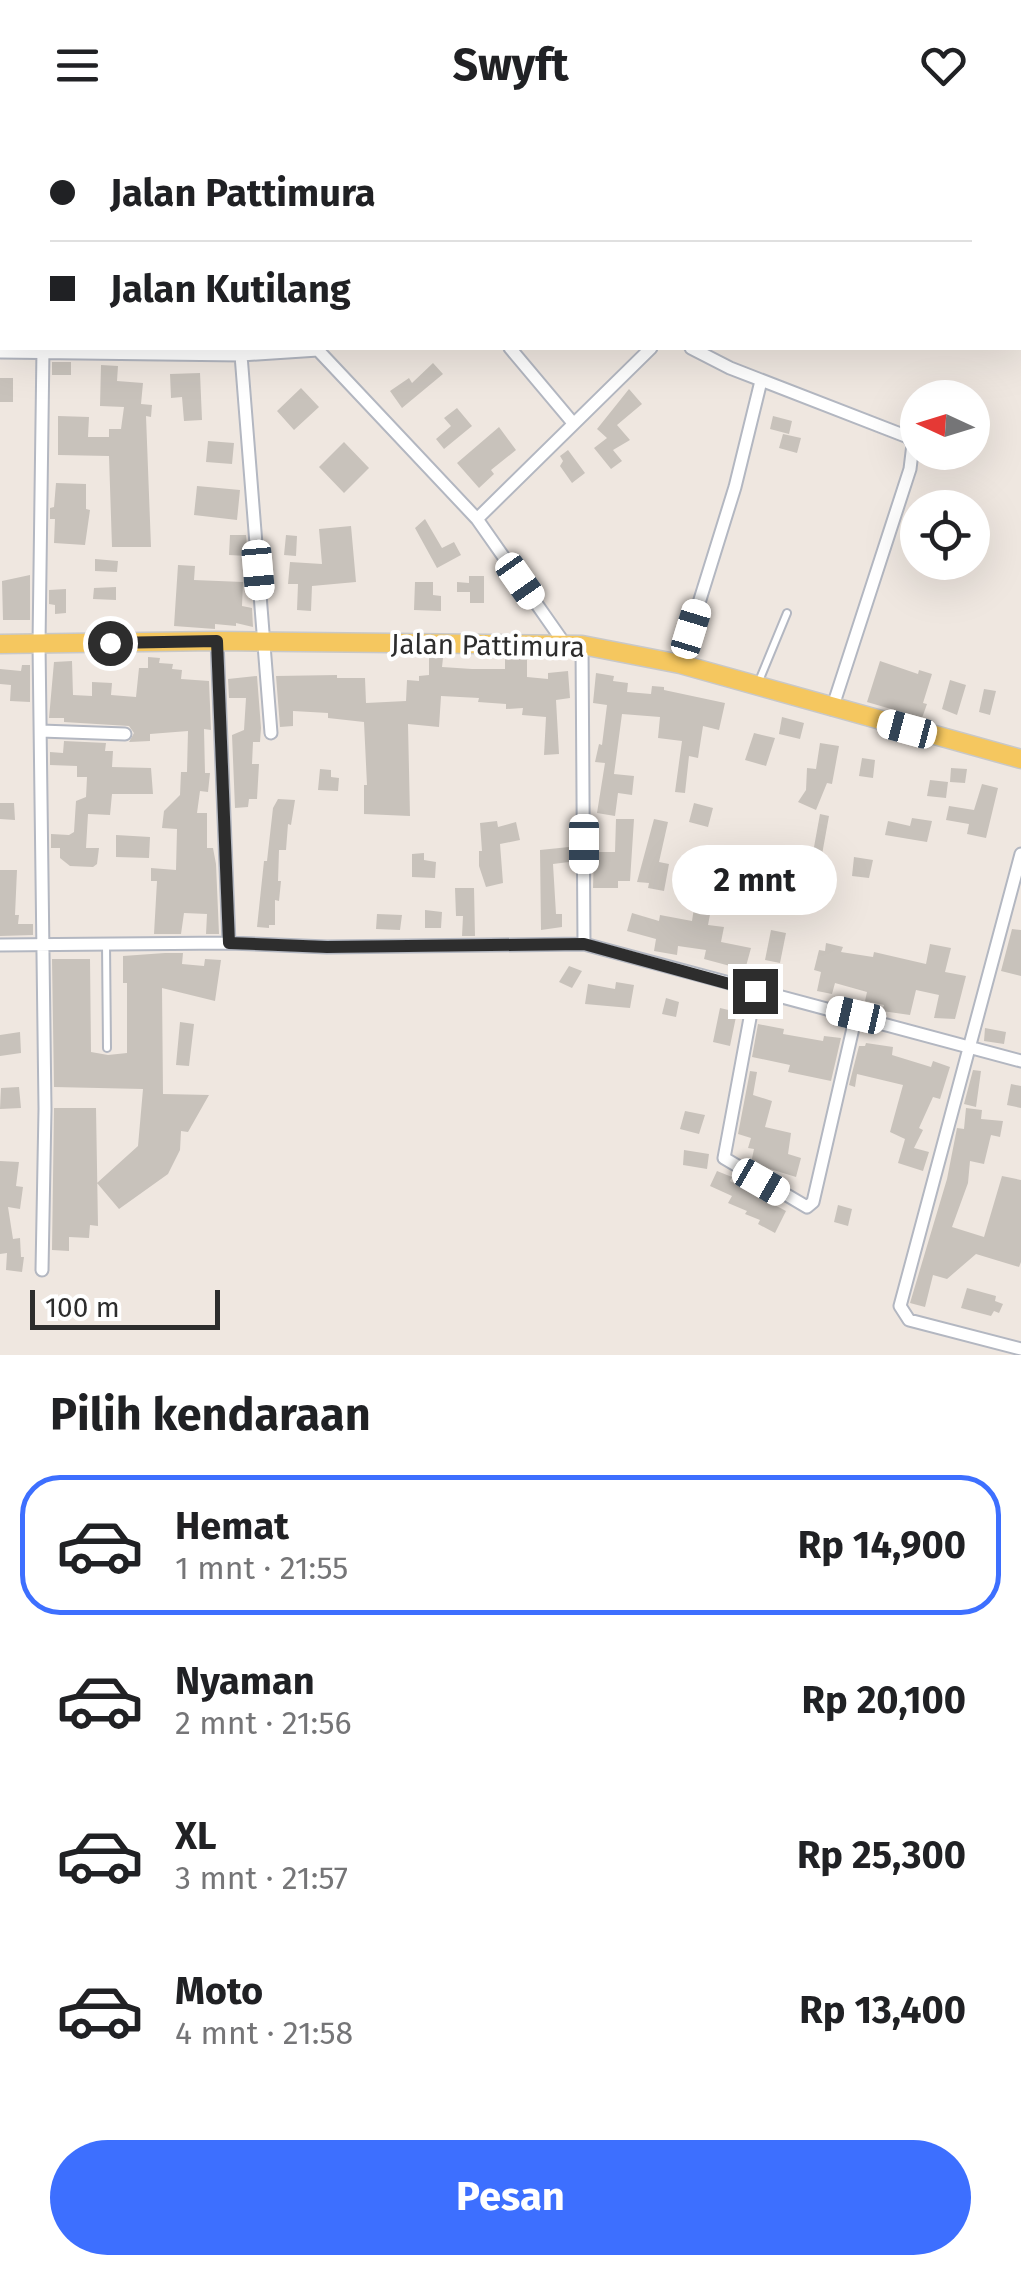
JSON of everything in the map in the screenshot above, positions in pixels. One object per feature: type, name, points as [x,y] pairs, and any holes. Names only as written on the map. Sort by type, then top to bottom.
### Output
[{"type":"main road","name":"Jalan Pattimura","points":[[0,644],[573,644],[680,664],[1021,759]]},
{"type":"street","points":[[42,1270],[44,944],[39,644],[43,350]]},
{"type":"street","points":[[0,352],[241,355],[304,350]]},
{"type":"street","points":[[318,350],[477,518],[573,644],[584,944]]},
{"type":"street","points":[[512,350],[574,423]]},
{"type":"street","points":[[477,518],[649,350]]},
{"type":"street","points":[[695,350],[761,381],[908,437],[913,444],[910,469],[832,708]]},
{"type":"street","points":[[241,355],[271,733]]},
{"type":"street","points":[[680,664],[735,487],[761,381]]},
{"type":"street","points":[[217,641],[229,943]]},
{"type":"street","points":[[40,731],[125,734]]},
{"type":"street","points":[[1021,854],[900,1306],[904,1316],[1021,1349]]},
{"type":"street","points":[[0,944],[584,944],[1021,1061]]},
{"type":"street","points":[[755,991],[724,1158],[807,1207],[814,1202],[856,1015]]},
{"type":"lane","points":[[756,687],[787,612]]},
{"type":"lane","points":[[106,944],[107,1048]]},
{"type":"building","points":[[52,362],[71,362],[71,375],[52,375]]},
{"type":"building","points":[[433,363],[443,374],[402,408],[390,391],[409,378],[412,383]]},
{"type":"building","points":[[101,365],[118,366],[117,381],[143,383],[141,404],[152,405],[151,417],[146,416],[151,547],[112,547],[109,456],[58,455],[58,416],[89,417],[88,437],[109,437],[109,429],[121,429],[124,407],[100,406]]},
{"type":"building","points":[[200,373],[202,420],[184,421],[182,397],[171,398],[170,374]]},
{"type":"building","points":[[0,378],[13,378],[13,402],[0,402]]},
{"type":"building","points":[[301,388],[319,407],[294,430],[277,411]]},
{"type":"building","points":[[629,389],[642,404],[617,425],[630,440],[613,450],[622,461],[611,469],[594,448],[607,438],[597,429]]},
{"type":"building","points":[[457,408],[472,426],[444,449],[436,439],[451,426],[444,418]]},
{"type":"building","points":[[773,416],[792,421],[789,434],[770,429]]},
{"type":"building","points":[[499,427],[516,450],[491,470],[494,474],[479,488],[457,463]]},
{"type":"building","points":[[783,434],[801,438],[797,453],[779,448]]},
{"type":"building","points":[[208,441],[234,443],[232,464],[206,462]]},
{"type":"building","points":[[344,442],[369,468],[344,493],[319,467]]},
{"type":"building","points":[[568,450],[585,473],[572,483],[560,466],[560,456]]},
{"type":"building","points":[[56,483],[86,484],[86,509],[90,510],[85,545],[54,543],[55,519],[50,519],[50,508],[54,507]]},
{"type":"building","points":[[197,486],[240,490],[237,520],[194,515]]},
{"type":"building","points":[[425,519],[442,548],[454,542],[461,555],[437,568],[415,528]]},
{"type":"building","points":[[351,526],[356,582],[312,586],[311,611],[297,610],[298,584],[288,584],[290,562],[322,564],[319,529]]},
{"type":"building","points":[[230,535],[246,535],[248,556],[229,555]]},
{"type":"building","points":[[286,535],[297,536],[296,556],[284,555]]},
{"type":"building","points":[[95,559],[118,561],[117,572],[95,571]]},
{"type":"building","points":[[178,565],[195,566],[194,580],[243,582],[242,606],[252,608],[253,627],[236,623],[215,624],[215,629],[174,626]]},
{"type":"building","points":[[30,575],[30,620],[3,620],[2,581]]},
{"type":"building","points":[[469,576],[484,576],[484,603],[470,603],[470,592],[457,592],[457,582],[469,583]]},
{"type":"building","points":[[415,582],[433,582],[433,595],[441,596],[441,611],[414,610]]},
{"type":"building","points":[[116,587],[116,600],[93,599],[94,588]]},
{"type":"building","points":[[66,589],[66,613],[55,614],[55,605],[49,604],[49,590]]},
{"type":"building","points":[[148,657],[160,658],[159,663],[173,664],[172,669],[182,670],[181,679],[209,681],[211,730],[204,729],[205,773],[210,773],[208,792],[200,791],[197,813],[207,813],[207,848],[213,848],[216,864],[219,934],[206,934],[207,914],[184,913],[181,934],[154,934],[157,881],[151,881],[151,868],[176,870],[177,829],[162,828],[164,811],[180,795],[181,772],[187,772],[188,731],[150,734],[150,741],[129,742],[134,733],[129,726],[49,718],[54,662],[72,661],[73,695],[92,696],[92,682],[112,683],[111,695],[136,697],[139,668],[148,668]]},
{"type":"building","points":[[429,658],[443,658],[442,667],[472,669],[505,669],[505,658],[527,659],[527,677],[548,679],[548,673],[568,671],[570,698],[556,700],[559,754],[544,755],[546,717],[522,715],[523,708],[506,709],[506,704],[478,702],[479,698],[441,696],[439,727],[408,724],[410,816],[364,814],[364,722],[328,718],[328,713],[293,711],[293,726],[280,727],[276,676],[365,678],[366,703],[406,701],[407,680],[419,681],[419,676],[429,675]]},
{"type":"building","points":[[880,661],[918,674],[919,670],[932,674],[922,718],[867,702]]},
{"type":"building","points":[[22,665],[30,665],[30,702],[10,701],[11,685],[0,684],[0,669],[21,671]]},
{"type":"building","points":[[596,673],[628,683],[627,692],[651,694],[652,686],[664,687],[725,703],[719,730],[703,726],[698,758],[689,756],[685,793],[675,792],[682,741],[658,738],[660,717],[622,714],[614,774],[634,776],[632,795],[618,793],[615,816],[597,813],[605,763],[595,762],[599,744],[602,745],[607,705],[593,703]]},
{"type":"building","points":[[257,676],[261,728],[260,742],[253,742],[252,764],[259,764],[257,799],[249,799],[248,807],[235,808],[232,735],[244,730],[246,698],[229,698],[228,679]]},
{"type":"building","points":[[950,680],[966,685],[957,715],[942,709]]},
{"type":"building","points":[[984,689],[996,691],[990,715],[979,712]]},
{"type":"building","points":[[782,717],[804,723],[800,739],[779,734]]},
{"type":"building","points":[[754,733],[775,738],[766,766],[745,760]]},
{"type":"building","points":[[64,741],[106,743],[105,751],[113,751],[112,767],[151,768],[153,794],[112,794],[110,815],[88,814],[86,848],[99,848],[93,867],[70,866],[60,858],[60,848],[51,848],[51,834],[74,832],[76,801],[86,797],[87,777],[77,777],[77,766],[50,765],[50,752],[63,753]]},
{"type":"building","points":[[820,743],[839,746],[832,784],[827,783],[816,810],[798,802],[806,790],[807,768],[816,769]]},
{"type":"building","points":[[862,758],[875,760],[873,778],[859,776]]},
{"type":"building","points":[[951,768],[967,769],[965,783],[950,782]]},
{"type":"building","points":[[320,769],[331,770],[331,777],[339,778],[338,791],[318,790]]},
{"type":"building","points":[[930,780],[948,782],[946,798],[927,796]]},
{"type":"building","points":[[982,784],[998,788],[986,838],[967,834],[969,824],[946,820],[949,806],[974,810]]},
{"type":"building","points":[[278,799],[295,800],[286,850],[279,850],[279,901],[275,900],[275,925],[257,927],[264,861]]},
{"type":"building","points":[[0,803],[14,803],[15,820],[0,819]]},
{"type":"building","points":[[694,803],[713,808],[708,827],[689,822]]},
{"type":"building","points":[[820,814],[829,816],[821,860],[812,858]]},
{"type":"building","points":[[912,818],[932,821],[927,842],[885,835],[888,821],[910,826]]},
{"type":"building","points":[[616,819],[634,819],[630,881],[618,881],[618,888],[593,888],[594,852],[615,852]]},
{"type":"building","points":[[654,819],[668,822],[659,862],[669,864],[664,891],[637,882]]},
{"type":"building","points":[[497,821],[498,827],[516,822],[520,840],[500,844],[503,883],[486,887],[479,866],[480,823]]},
{"type":"building","points":[[116,835],[150,837],[149,858],[116,857]]},
{"type":"building","points":[[569,847],[569,862],[553,864],[556,914],[562,914],[562,927],[541,930],[540,850]]},
{"type":"building","points":[[424,853],[424,860],[436,862],[435,878],[412,877],[412,854]]},
{"type":"building","points":[[793,855],[811,860],[800,891],[783,886]]},
{"type":"building","points":[[854,857],[873,860],[869,878],[852,876]]},
{"type":"building","points":[[0,870],[17,870],[15,915],[19,915],[18,924],[33,924],[33,935],[0,936]]},
{"type":"building","points":[[455,888],[474,888],[475,936],[462,936],[463,916],[456,916]]},
{"type":"building","points":[[694,908],[711,909],[708,925],[724,927],[721,942],[751,948],[745,970],[704,959],[706,950],[678,946],[677,955],[654,951],[656,939],[627,931],[632,913],[659,921],[660,915],[692,921]]},
{"type":"building","points":[[425,910],[442,912],[441,928],[425,928]]},
{"type":"building","points":[[377,914],[402,915],[400,930],[376,929]]},
{"type":"building","points":[[1012,929],[1021,930],[1021,976],[1001,971]]},
{"type":"building","points":[[771,930],[786,933],[780,963],[765,960]]},
{"type":"building","points":[[826,943],[843,947],[841,952],[873,957],[874,952],[926,964],[930,944],[951,948],[945,972],[966,976],[955,1019],[934,1018],[939,995],[916,990],[910,1015],[882,1011],[884,1005],[865,1001],[867,992],[835,983],[832,994],[817,991],[821,972],[814,970],[819,950],[825,951]]},
{"type":"building","points":[[183,953],[182,964],[204,966],[205,959],[221,960],[215,1001],[162,988],[163,1094],[209,1095],[188,1132],[181,1131],[180,1150],[168,1174],[119,1209],[97,1183],[138,1146],[143,1089],[54,1087],[52,959],[90,959],[91,1052],[108,1055],[127,1053],[123,956]]},
{"type":"building","points":[[569,966],[582,971],[572,988],[559,982]]},
{"type":"building","points":[[616,982],[634,985],[630,1008],[585,1004],[588,984],[615,989]]},
{"type":"building","points":[[666,998],[679,1002],[676,1017],[662,1014]]},
{"type":"building","points":[[720,1008],[737,1012],[730,1046],[713,1042]]},
{"type":"building","points":[[180,1022],[194,1024],[189,1066],[176,1065]]},
{"type":"building","points":[[758,1024],[784,1029],[783,1034],[823,1041],[824,1036],[841,1038],[831,1081],[788,1072],[790,1065],[752,1057]]},
{"type":"building","points":[[985,1028],[1006,1032],[1004,1044],[984,1041]]},
{"type":"building","points":[[20,1032],[21,1053],[0,1056],[0,1035]]},
{"type":"building","points":[[866,1043],[893,1047],[892,1055],[931,1067],[933,1061],[950,1067],[940,1099],[933,1097],[919,1128],[923,1130],[914,1148],[929,1152],[923,1171],[898,1163],[905,1139],[890,1132],[903,1085],[857,1074],[855,1087],[849,1085],[859,1046]]},
{"type":"building","points":[[973,1070],[981,1071],[976,1107],[964,1104]]},
{"type":"building","points":[[750,1071],[757,1072],[753,1095],[772,1101],[765,1127],[791,1133],[788,1154],[801,1158],[796,1177],[751,1163],[751,1138],[738,1134]]},
{"type":"building","points":[[1011,1084],[1021,1086],[1021,1108],[1007,1105]]},
{"type":"building","points":[[19,1087],[21,1108],[0,1109],[1,1088]]},
{"type":"building","points":[[54,1108],[96,1108],[98,1226],[90,1225],[89,1238],[69,1237],[69,1251],[52,1250]]},
{"type":"building","points":[[966,1108],[982,1110],[981,1119],[1003,1121],[1000,1137],[991,1135],[984,1164],[970,1161],[968,1183],[952,1227],[984,1237],[1002,1176],[1021,1180],[1021,1262],[1019,1267],[976,1254],[947,1279],[933,1275],[925,1307],[910,1303],[947,1179],[957,1128],[964,1129]]},
{"type":"building","points":[[685,1111],[705,1115],[699,1134],[680,1129]]},
{"type":"building","points":[[684,1150],[709,1154],[707,1169],[683,1165]]},
{"type":"building","points":[[0,1161],[19,1162],[16,1186],[23,1187],[20,1209],[8,1207],[13,1239],[20,1238],[22,1272],[6,1270],[7,1253],[0,1254]]},
{"type":"building","points":[[717,1171],[786,1211],[775,1233],[745,1214],[747,1211],[728,1203],[732,1196],[710,1186]]},
{"type":"building","points":[[838,1205],[852,1209],[848,1226],[834,1222]]},
{"type":"building","points":[[967,1288],[996,1296],[995,1301],[1003,1304],[999,1313],[994,1311],[991,1316],[961,1308]]},
{"type":"route","points":[[110,643],[217,641],[229,943],[327,947],[584,944],[755,991]]}]
